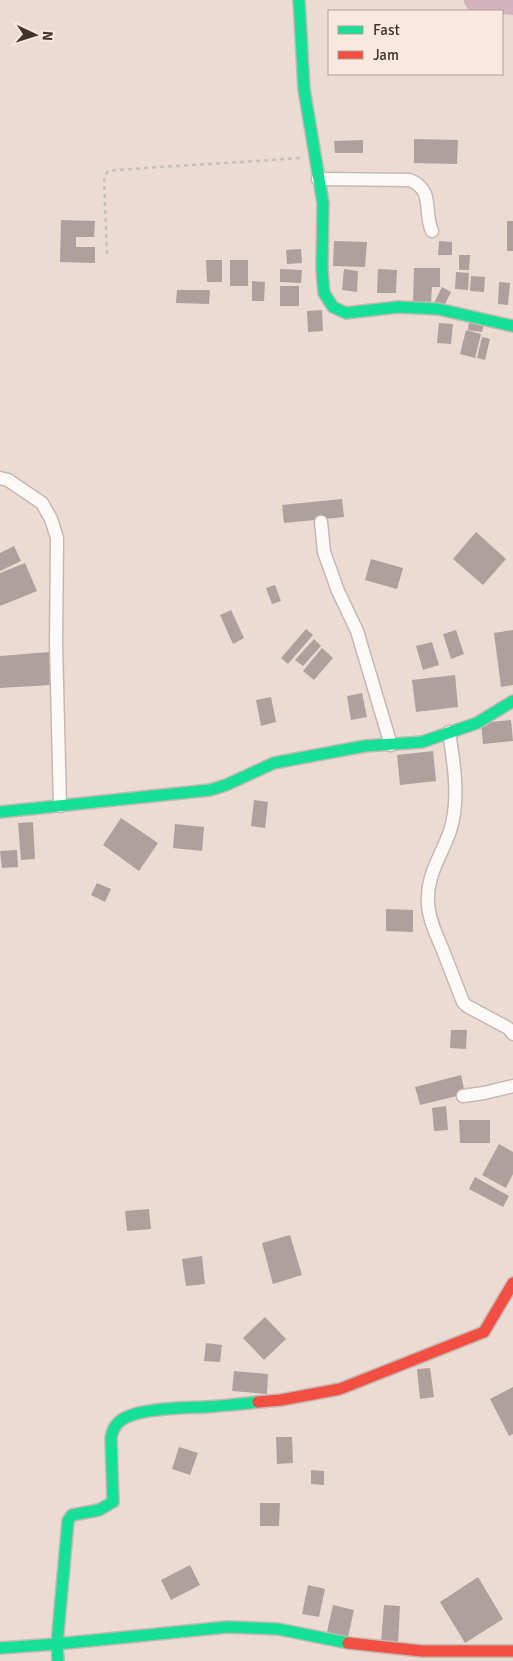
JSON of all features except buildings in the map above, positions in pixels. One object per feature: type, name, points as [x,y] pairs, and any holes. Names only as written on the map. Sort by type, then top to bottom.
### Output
[{"type":"street","points":[[299,0],[304,88],[323,203],[322,269],[324,293],[333,307],[346,313],[398,308],[438,309],[513,326]]},
{"type":"street","points":[[318,180],[410,180],[420,184],[426,195],[428,223],[432,231]]},
{"type":"street","points":[[0,478],[8,480],[42,503],[51,519],[57,538],[56,643],[60,806]]},
{"type":"street","points":[[321,522],[324,552],[338,591],[357,631],[391,745]]},
{"type":"street","points":[[0,812],[210,790],[274,763],[365,746],[422,742],[477,723],[513,701]]},
{"type":"street","points":[[450,732],[455,799],[450,830],[432,873],[428,904],[432,924],[463,1002],[508,1028],[513,1034]]},
{"type":"street","points":[[463,1096],[513,1086]]},
{"type":"street","points":[[58,1661],[57,1644],[68,1521],[72,1515],[100,1509],[109,1506],[113,1502],[111,1438],[112,1430],[120,1421],[128,1417],[166,1408],[204,1407],[280,1400],[340,1389],[484,1332],[513,1283]]},
{"type":"street","points":[[0,1648],[228,1627],[278,1629],[350,1643],[422,1651],[513,1651]]},
{"type":"path","points":[[107,254],[104,180],[107,172],[315,157]]},
{"type":"waterway","points":[[476,0],[513,3]]},
{"type":"traffic: fast","points":[[299,0],[304,89],[323,203],[322,269],[324,293],[333,307],[346,313],[398,307],[438,309],[513,326]]},
{"type":"traffic: fast","points":[[0,812],[210,790],[226,785],[274,763],[365,746],[422,742],[477,723],[513,701]]},
{"type":"traffic: fast","points":[[0,1648],[57,1644],[68,1521],[72,1515],[99,1510],[113,1502],[111,1438],[114,1429],[120,1421],[137,1413],[148,1411],[258,1402]]},
{"type":"traffic: fast","points":[[58,1661],[57,1644],[228,1627],[278,1629],[348,1643]]},
{"type":"traffic: jam","points":[[258,1402],[281,1400],[340,1389],[484,1332],[513,1283]]},
{"type":"traffic: jam","points":[[348,1643],[422,1651],[513,1651]]}]
